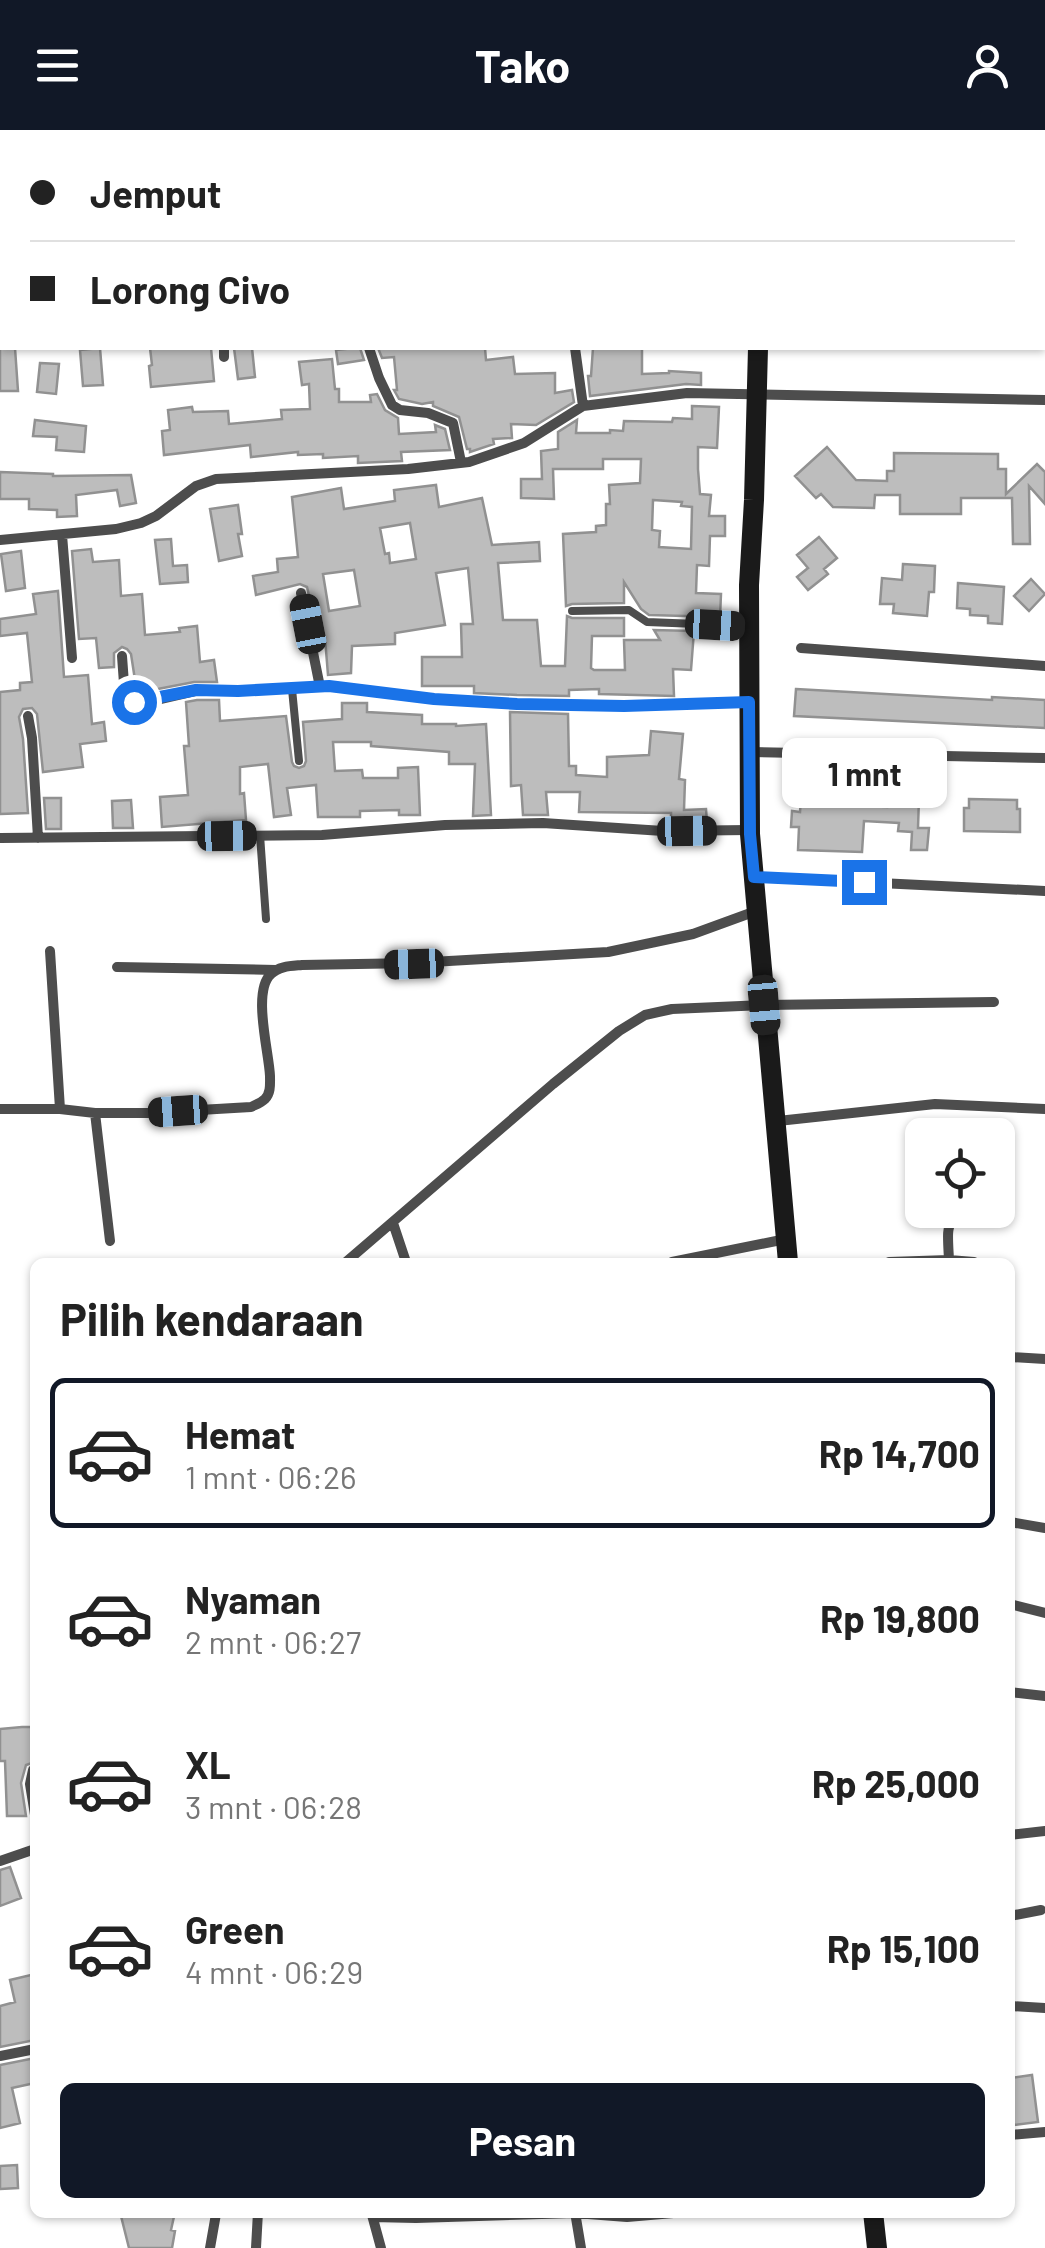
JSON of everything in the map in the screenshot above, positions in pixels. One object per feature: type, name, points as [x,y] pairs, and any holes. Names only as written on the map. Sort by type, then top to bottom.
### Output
[{"type":"main road","points":[[758,350],[748,626],[750,830],[788,1258]]},
{"type":"main road","points":[[874,2218],[877,2248]]},
{"type":"street","points":[[370,350],[392,405],[453,423],[461,462]]},
{"type":"street","points":[[575,350],[583,406]]},
{"type":"street","points":[[0,540],[116,529],[140,523],[196,486],[216,479],[408,469],[461,462],[524,444],[583,406],[687,393],[1045,400]]},
{"type":"street","points":[[62,535],[72,658]]},
{"type":"street","points":[[301,594],[320,687]]},
{"type":"street","points":[[801,648],[1045,666]]},
{"type":"street","points":[[122,656],[124,692],[129,702],[196,690],[320,687],[517,704],[749,702]]},
{"type":"street","points":[[28,716],[38,838]]},
{"type":"street","points":[[749,752],[1045,758]]},
{"type":"street","points":[[0,838],[260,836],[543,823],[750,830]]},
{"type":"street","points":[[754,877],[1045,891]]},
{"type":"street","points":[[117,967],[277,970],[302,965],[432,963],[608,952],[692,934],[756,911]]},
{"type":"street","points":[[50,951],[60,1109]]},
{"type":"street","points":[[0,1109],[148,1113],[251,1106],[264,1100],[270,1082],[263,992],[268,978],[277,970]]},
{"type":"street","points":[[351,1258],[553,1084],[633,1021],[662,1010],[994,1002]]},
{"type":"street","points":[[778,1121],[935,1104],[1045,1109]]},
{"type":"street","points":[[95,1113],[110,1241]]},
{"type":"street","points":[[393,1223],[405,1258]]},
{"type":"street","points":[[949,1228],[950,1258]]},
{"type":"street","points":[[692,1258],[786,1239]]},
{"type":"street","points":[[1015,1357],[1045,1359]]},
{"type":"street","points":[[1015,1523],[1045,1528]]},
{"type":"street","points":[[1015,1605],[1045,1613]]},
{"type":"street","points":[[1015,1693],[1045,1696]]},
{"type":"street","points":[[1015,1834],[1045,1831]]},
{"type":"street","points":[[0,1861],[30,1851]]},
{"type":"street","points":[[1015,1915],[1041,1910]]},
{"type":"street","points":[[1015,2006],[1045,2008]]},
{"type":"street","points":[[0,2056],[30,2051]]},
{"type":"street","points":[[1015,2135],[1045,2132]]},
{"type":"street","points":[[210,2248],[213,2218]]},
{"type":"street","points":[[256,2248],[258,2218]]},
{"type":"street","points":[[373,2218],[381,2248]]},
{"type":"street","points":[[576,2218],[581,2248]]},
{"type":"lane","points":[[572,611],[629,610],[647,622],[748,626]]},
{"type":"lane","points":[[292,689],[299,761]]},
{"type":"lane","points":[[260,836],[266,918]]},
{"type":"building","points":[[0,350],[15,350],[18,391],[0,391]]},
{"type":"building","points":[[80,350],[100,350],[103,385],[83,386]]},
{"type":"building","points":[[150,350],[211,350],[214,381],[151,387]]},
{"type":"building","points":[[234,350],[252,350],[255,377],[238,379]]},
{"type":"building","points":[[336,350],[361,350],[364,360],[338,364]]},
{"type":"building","points":[[379,350],[485,350],[486,360],[513,357],[515,374],[555,373],[555,393],[572,390],[574,402],[536,425],[511,424],[512,438],[493,439],[494,444],[470,452],[459,417],[433,406],[433,402],[399,399],[394,390],[394,357],[382,358]]},
{"type":"building","points":[[593,350],[642,350],[642,374],[701,373],[701,385],[590,396]]},
{"type":"building","points":[[332,359],[339,402],[371,402],[370,395],[377,394],[385,410],[398,418],[399,434],[436,432],[435,425],[445,429],[450,450],[401,452],[402,461],[358,463],[358,456],[323,458],[323,454],[298,452],[251,457],[250,445],[164,455],[162,431],[170,430],[168,410],[192,407],[193,412],[228,411],[229,424],[282,419],[281,410],[310,409],[309,384],[302,385],[299,362]]},
{"type":"building","points":[[40,363],[59,364],[56,394],[37,392]]},
{"type":"building","points":[[692,406],[719,407],[717,448],[698,447],[698,469],[700,494],[711,495],[709,516],[725,516],[725,536],[710,536],[709,566],[697,565],[696,593],[721,594],[720,617],[649,615],[624,582],[624,603],[566,606],[563,534],[596,532],[596,526],[606,525],[609,485],[640,483],[641,459],[603,459],[603,469],[553,469],[554,499],[521,498],[521,479],[542,479],[541,451],[558,449],[558,432],[577,420],[576,433],[610,433],[623,431],[624,421],[692,419]],"holes":[[[653,500],[682,502],[681,506],[692,507],[691,549],[659,547],[660,531],[652,530]]]},
{"type":"building","points":[[35,420],[86,426],[84,452],[56,450],[57,437],[33,436]]},
{"type":"building","points":[[827,447],[856,480],[887,481],[887,471],[894,471],[894,453],[998,454],[998,469],[1006,469],[1006,494],[1037,464],[1045,472],[1045,504],[1029,486],[1030,544],[1013,544],[1012,498],[961,498],[961,514],[900,514],[900,495],[875,495],[874,508],[833,507],[821,494],[816,498],[795,476]]},
{"type":"building","points":[[0,472],[131,475],[136,503],[120,506],[117,490],[76,495],[77,516],[57,517],[57,510],[29,509],[29,499],[0,499]]},
{"type":"building","points":[[436,485],[439,507],[482,498],[492,545],[539,542],[540,561],[498,563],[503,620],[537,620],[541,666],[565,666],[567,616],[624,618],[624,636],[592,636],[594,670],[625,670],[624,640],[660,640],[654,630],[694,631],[691,670],[673,669],[674,696],[599,694],[599,689],[569,690],[569,696],[517,695],[474,693],[474,686],[422,686],[422,657],[462,657],[461,624],[473,624],[468,568],[436,573],[445,625],[395,633],[395,644],[352,646],[351,673],[328,675],[325,638],[319,639],[307,587],[300,584],[256,595],[253,576],[278,572],[277,559],[298,557],[292,497],[341,488],[344,509],[395,501],[394,490]],"holes":[[[410,523],[416,559],[390,563],[380,528]],[[354,570],[360,606],[329,611],[323,574]]]},
{"type":"building","points":[[238,505],[242,556],[219,561],[210,509]]},
{"type":"building","points":[[819,537],[837,558],[824,569],[828,574],[808,590],[797,577],[808,568],[797,555]]},
{"type":"building","points":[[171,539],[173,566],[187,565],[188,582],[160,584],[155,540]]},
{"type":"building","points":[[91,549],[93,562],[119,560],[121,596],[142,594],[145,635],[180,632],[179,628],[197,626],[200,662],[214,660],[217,682],[194,682],[137,693],[131,654],[122,647],[114,653],[114,667],[99,668],[96,638],[79,639],[72,551]]},
{"type":"building","points":[[21,551],[25,588],[6,591],[1,554]]},
{"type":"building","points":[[903,564],[935,566],[934,592],[929,592],[927,616],[893,613],[894,604],[880,604],[882,578],[902,580]]},
{"type":"building","points":[[1031,579],[1045,594],[1029,611],[1014,596]]},
{"type":"building","points":[[958,583],[1004,587],[1002,624],[988,623],[988,616],[970,615],[970,609],[957,608]]},
{"type":"building","points":[[58,591],[64,677],[88,675],[92,724],[104,722],[106,741],[80,744],[83,767],[43,772],[37,714],[32,708],[23,709],[19,717],[28,813],[0,814],[0,692],[20,690],[20,683],[32,682],[27,633],[0,636],[0,619],[36,614],[33,594]]},
{"type":"building","points":[[796,689],[1045,700],[1045,728],[794,716]]},
{"type":"building","points":[[219,700],[220,721],[286,716],[292,762],[299,768],[306,761],[303,722],[342,719],[342,703],[367,703],[367,712],[422,715],[422,724],[486,724],[491,815],[473,816],[475,764],[449,764],[449,752],[371,746],[371,742],[333,742],[335,771],[362,770],[363,778],[398,778],[398,768],[418,767],[420,815],[399,815],[399,810],[360,811],[360,817],[318,817],[316,785],[287,788],[291,815],[274,817],[268,764],[240,767],[240,794],[244,793],[246,820],[162,827],[160,797],[188,795],[186,702]]},
{"type":"building","points":[[510,712],[568,714],[569,766],[576,766],[576,775],[607,777],[607,757],[649,755],[651,731],[683,734],[679,779],[685,780],[684,810],[706,809],[707,822],[671,822],[671,813],[579,812],[580,792],[546,792],[548,815],[523,815],[521,785],[511,786]]},
{"type":"building","points":[[887,796],[919,798],[918,828],[929,828],[927,850],[911,850],[912,832],[898,831],[899,823],[864,821],[862,852],[798,850],[799,827],[791,827],[792,811],[800,812],[801,798],[835,800],[835,805],[887,807]]},
{"type":"building","points":[[44,798],[61,798],[61,829],[46,829]]},
{"type":"building","points":[[969,799],[1017,800],[1020,832],[964,831],[964,808],[969,808]]},
{"type":"building","points":[[131,800],[133,828],[113,828],[112,801]]},
{"type":"building","points":[[30,1727],[30,1764],[26,1765],[21,1783],[26,1816],[7,1816],[0,1729]]},
{"type":"building","points":[[10,1867],[21,1898],[0,1906],[0,1870]]},
{"type":"building","points":[[30,1975],[30,2041],[0,2047],[0,2006],[15,2002],[10,1980]]},
{"type":"building","points":[[30,2059],[30,2084],[12,2088],[20,2123],[0,2128],[0,2065]]},
{"type":"building","points":[[1032,2075],[1038,2122],[1015,2125],[1015,2077]]},
{"type":"building","points":[[17,2165],[18,2188],[0,2189],[0,2166]]},
{"type":"building","points":[[122,2218],[174,2218],[172,2248],[129,2248]]},
{"type":"route","points":[[134,702],[196,690],[329,686],[517,704],[749,702],[754,877],[864,882]]}]
